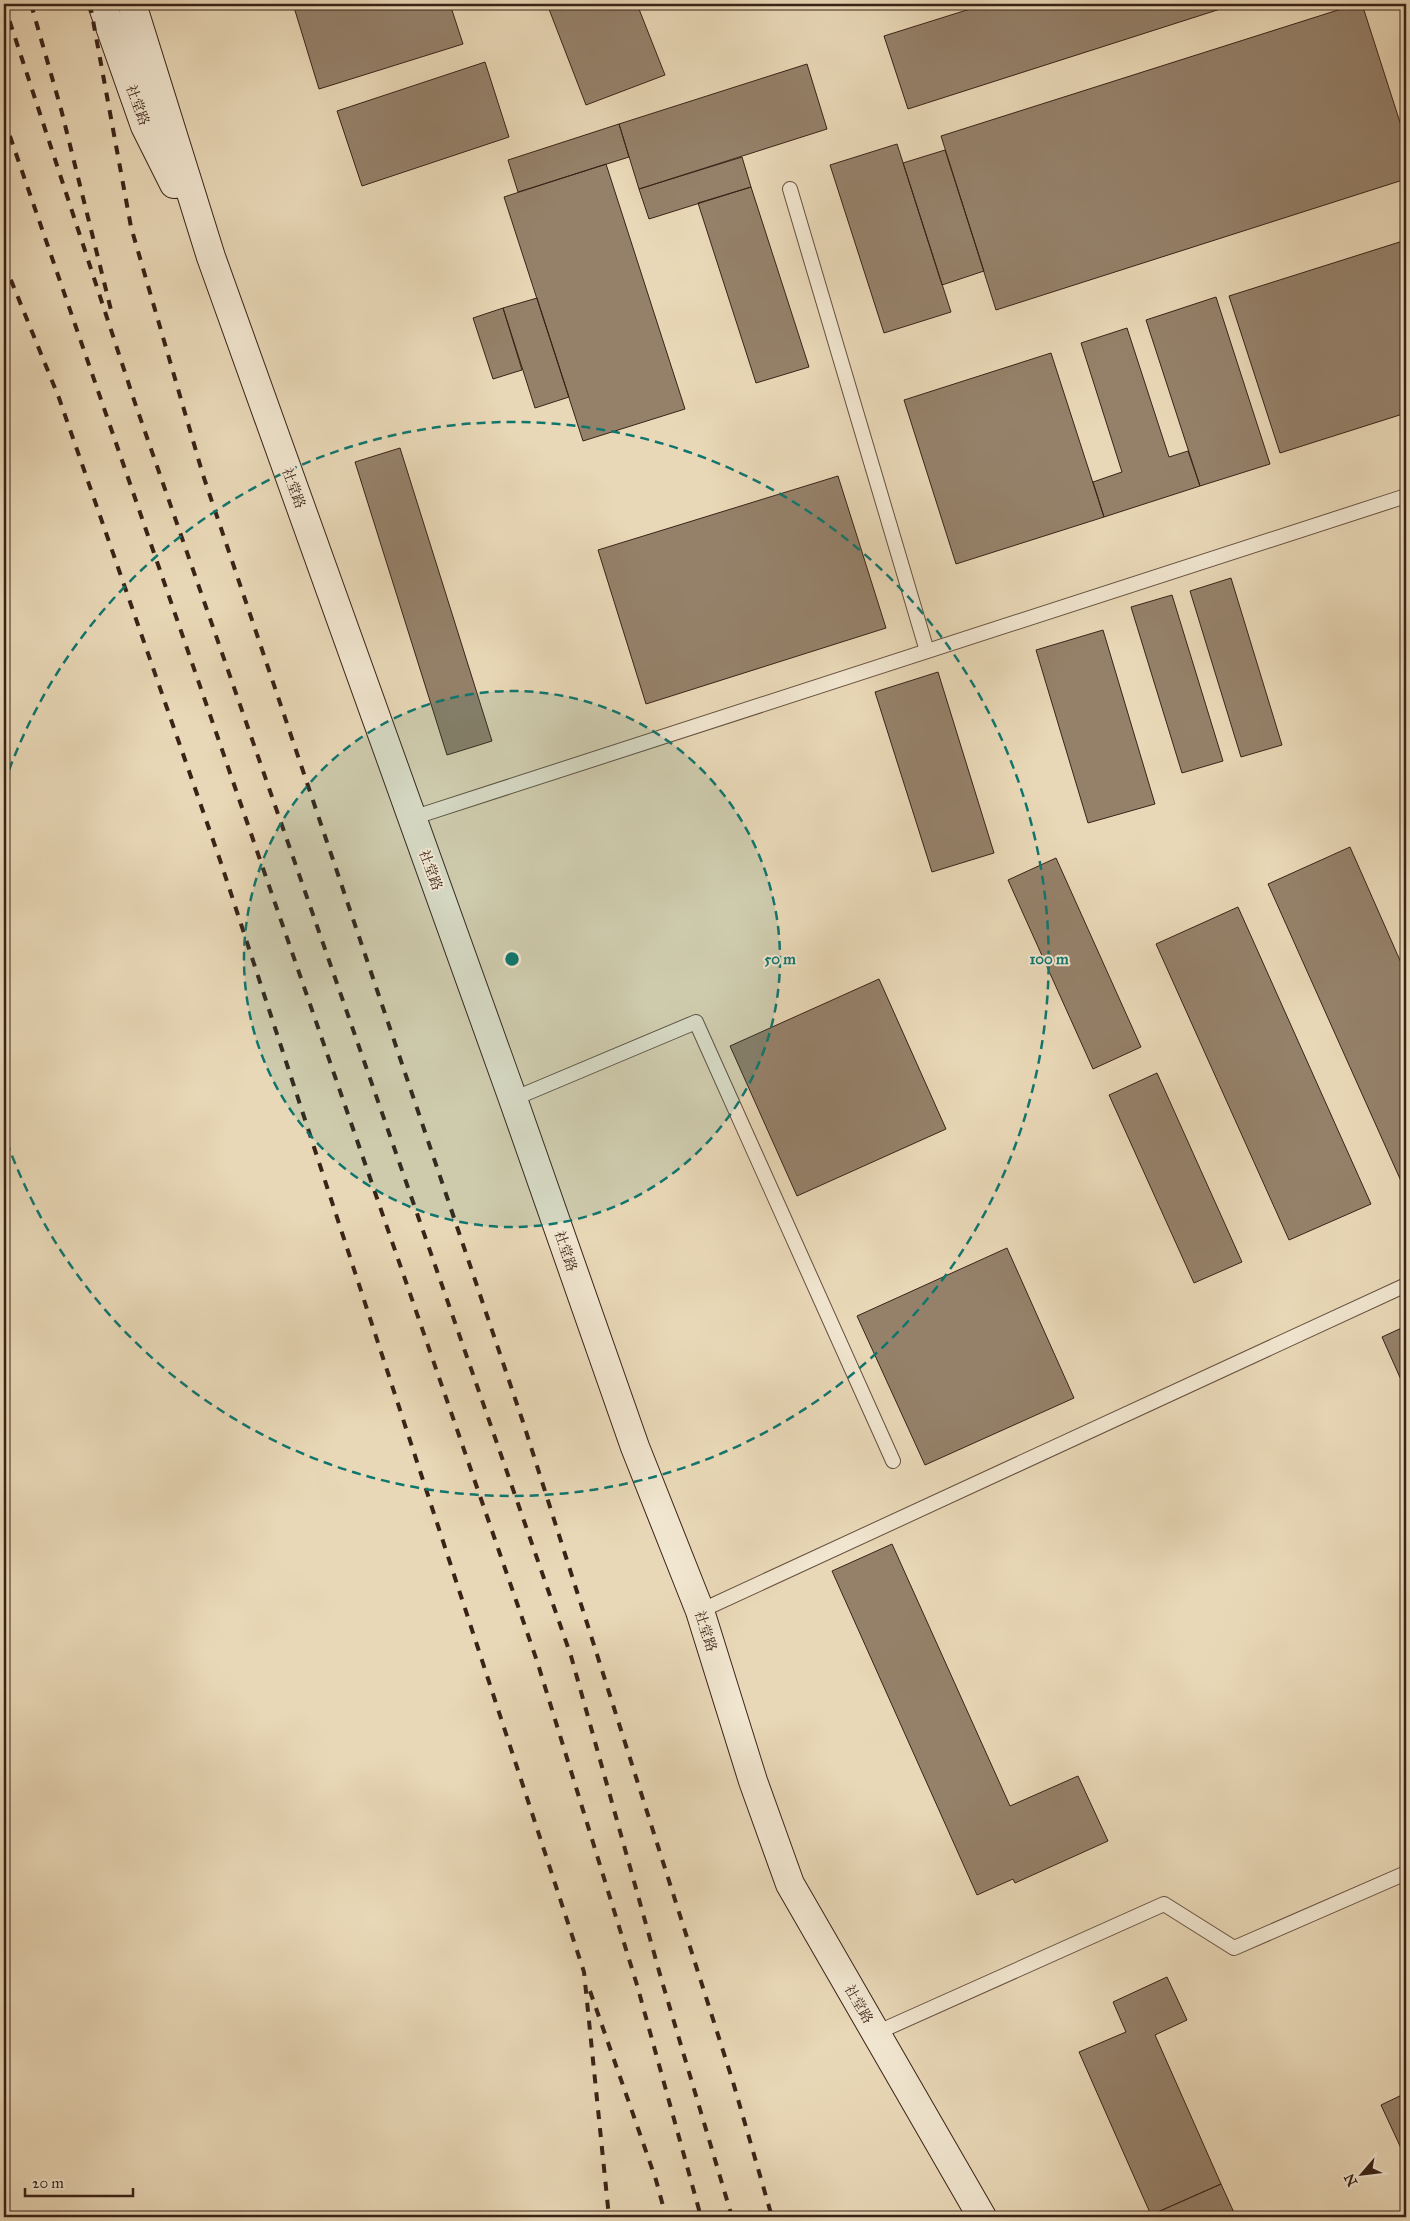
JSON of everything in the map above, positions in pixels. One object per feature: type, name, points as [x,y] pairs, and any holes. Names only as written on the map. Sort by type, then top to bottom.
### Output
[{"type":"main road","name":"社堂路","points":[[102,4],[145,126],[211,257]]},
{"type":"main road","name":"社堂路","points":[[132,4],[211,257],[513,1099],[635,1447],[700,1612],[753,1781],[790,1884],[982,2217]]},
{"type":"lane","points":[[790,189],[927,651]]},
{"type":"lane","points":[[412,818],[1406,496]]},
{"type":"lane","points":[[513,1099],[696,1022],[893,1461]]},
{"type":"lane","points":[[700,1612],[1406,1285]]},
{"type":"lane","points":[[876,2033],[1164,1904],[1234,1948],[1406,1873]]},
{"type":"building","points":[[293,4],[450,4],[463,44],[319,89]]},
{"type":"building","points":[[547,4],[637,4],[665,75],[586,105]]},
{"type":"building","points":[[986,4],[1236,4],[908,109],[884,36]]},
{"type":"building","points":[[1362,4],[1406,141],[1406,179],[996,310],[941,136]]},
{"type":"building","points":[[485,62],[509,137],[362,186],[337,111]]},
{"type":"building","points":[[807,64],[827,129],[639,189],[619,124]]},
{"type":"building","points":[[619,124],[629,157],[518,192],[508,160]]},
{"type":"building","points":[[897,144],[951,312],[884,333],[830,165]]},
{"type":"building","points":[[945,150],[984,271],[942,285],[903,163]]},
{"type":"building","points":[[742,157],[751,187],[649,219],[639,189]]},
{"type":"building","points":[[606,164],[685,409],[583,441],[504,197]]},
{"type":"building","points":[[751,187],[809,367],[756,383],[698,203]]},
{"type":"building","points":[[1406,240],[1406,413],[1280,453],[1229,296]]},
{"type":"building","points":[[1216,297],[1270,464],[1200,486],[1146,320]]},
{"type":"building","points":[[537,298],[569,397],[535,408],[503,308]]},
{"type":"building","points":[[503,308],[522,370],[493,379],[473,318]]},
{"type":"building","points":[[1127,328],[1169,457],[1188,451],[1200,486],[1104,517],[1093,482],[1122,472],[1081,343]]},
{"type":"building","points":[[1051,353],[1104,517],[956,564],[904,400]]},
{"type":"building","points":[[400,448],[492,741],[447,755],[355,462]]},
{"type":"building","points":[[838,476],[886,628],[646,704],[598,550]]},
{"type":"building","points":[[1231,578],[1282,745],[1241,757],[1190,591]]},
{"type":"building","points":[[1172,595],[1223,761],[1182,773],[1131,607]]},
{"type":"building","points":[[1103,630],[1155,804],[1088,823],[1036,650]]},
{"type":"building","points":[[938,672],[994,853],[932,872],[875,692]]},
{"type":"building","points":[[1350,847],[1406,974],[1406,1178],[1401,1181],[1268,884]]},
{"type":"building","points":[[1056,858],[1141,1047],[1093,1069],[1008,880]]},
{"type":"building","points":[[1238,907],[1371,1204],[1289,1240],[1156,944]]},
{"type":"building","points":[[879,979],[946,1129],[797,1196],[730,1046]]},
{"type":"building","points":[[1157,1073],[1242,1262],[1194,1283],[1109,1095]]},
{"type":"building","points":[[1007,1248],[1074,1398],[925,1465],[857,1316]]},
{"type":"building","points":[[1406,1326],[1406,1391],[1382,1337]]},
{"type":"building","points":[[892,1544],[1010,1806],[1078,1776],[1108,1841],[1015,1883],[1013,1879],[977,1895],[832,1571]]},
{"type":"building","points":[[1167,1977],[1187,2020],[1155,2035],[1221,2184],[1151,2215],[1079,2052],[1126,2032],[1113,2002]]},
{"type":"building","points":[[1406,2093],[1406,2159],[1381,2105]]},
{"type":"building","points":[[1221,2184],[1236,2217],[1152,2217],[1151,2215]]},
{"type":"railway","points":[[4,4],[135,403],[571,1656],[661,1978],[732,2217]]},
{"type":"railway","points":[[31,4],[61,109],[112,314]]},
{"type":"railway","points":[[90,4],[131,227],[203,475],[523,1422],[733,2082],[772,2217]]},
{"type":"railway","points":[[4,119],[537,1661],[637,1985],[701,2217]]},
{"type":"railway","points":[[4,263],[59,398],[221,863],[584,1972],[609,2217]]},
{"type":"railway","points":[[590,1991],[656,2180],[666,2217]]}]
